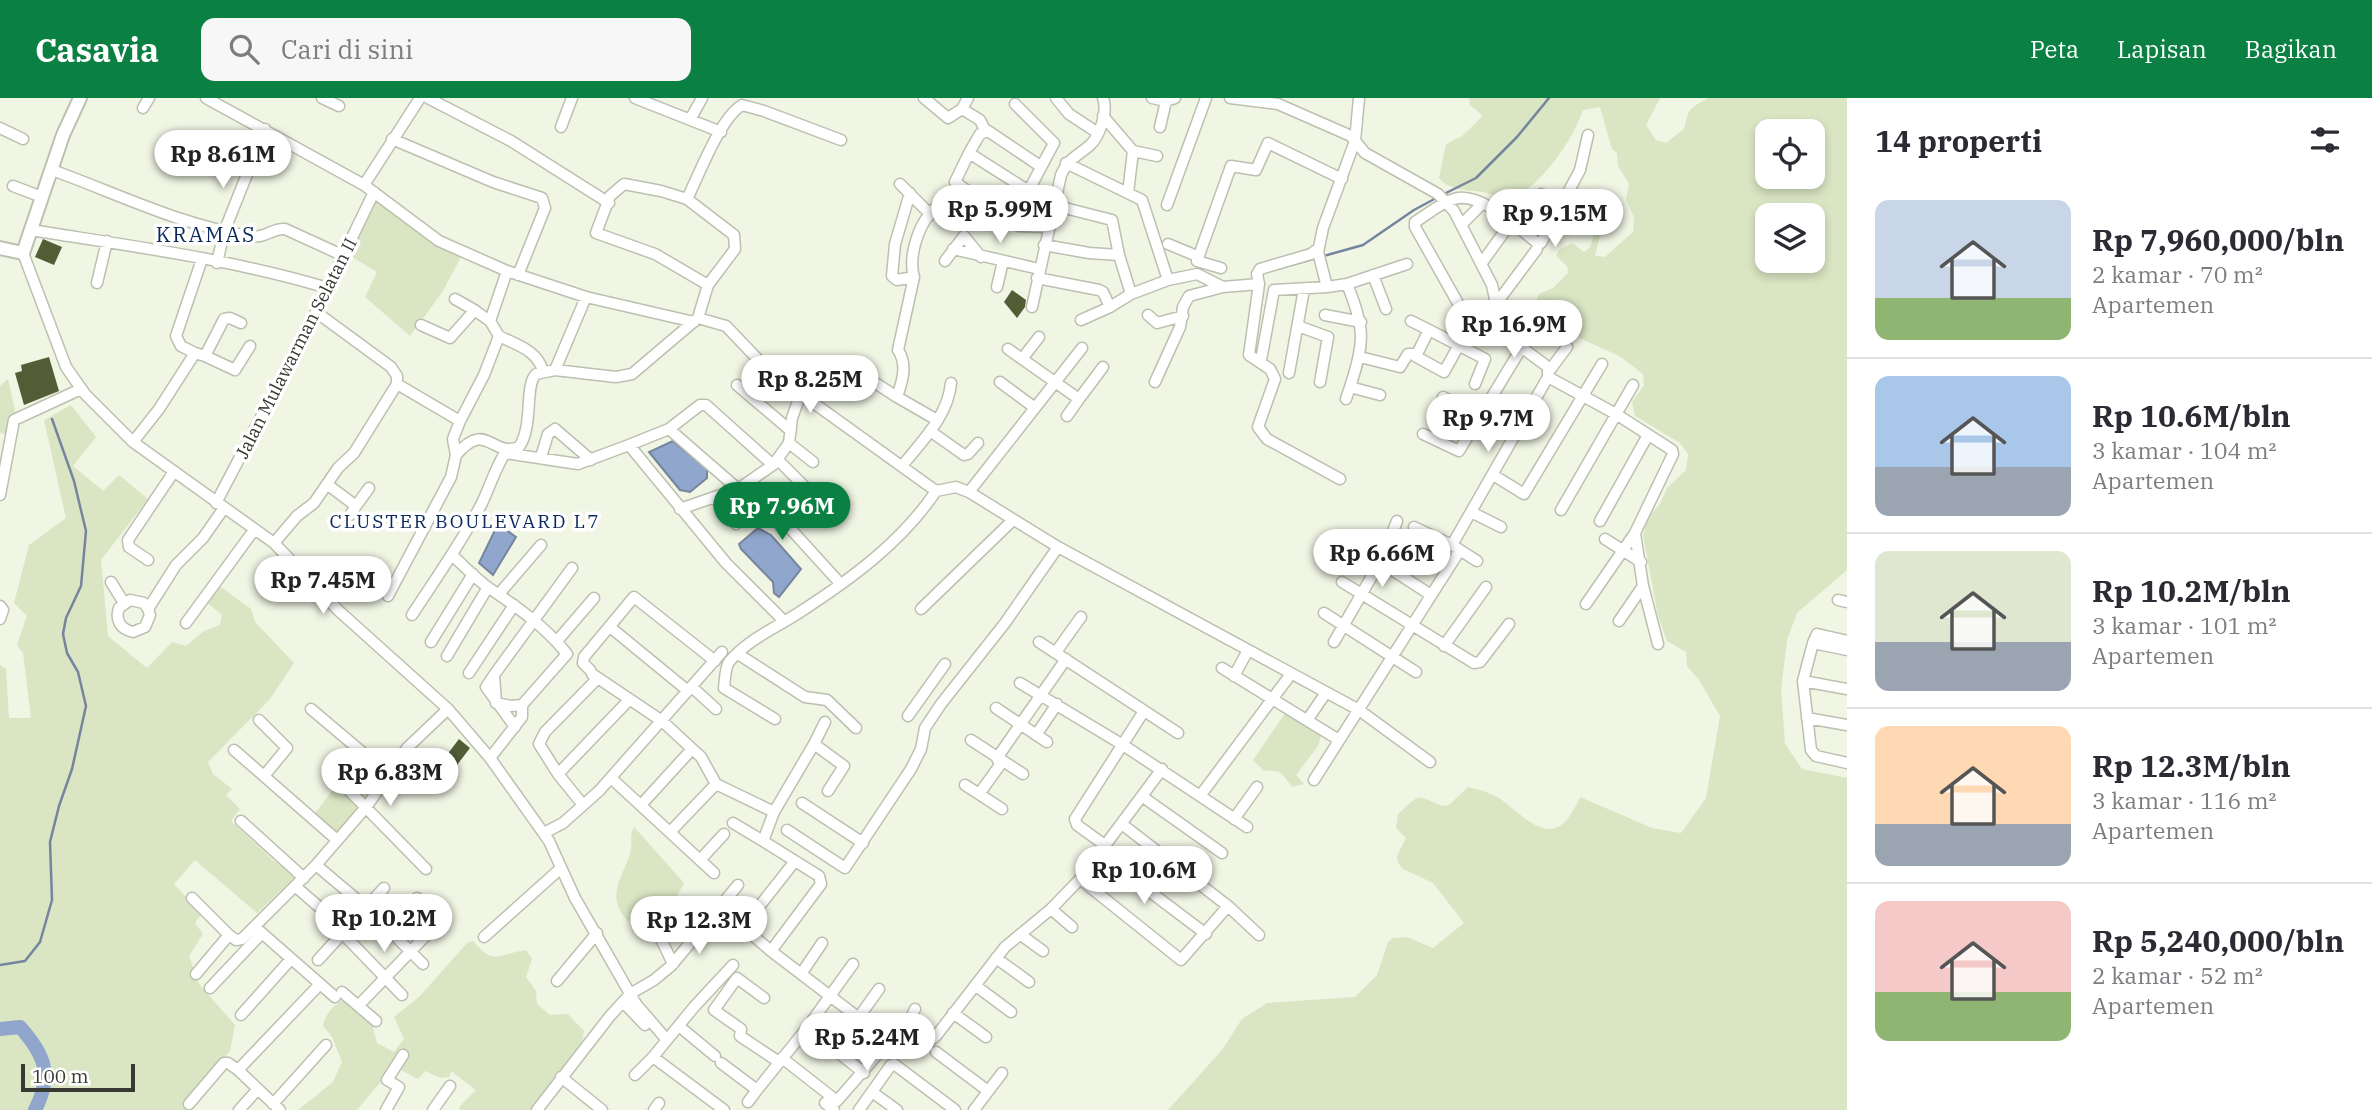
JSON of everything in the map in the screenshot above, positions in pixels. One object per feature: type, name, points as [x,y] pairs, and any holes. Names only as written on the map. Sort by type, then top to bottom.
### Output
[{"type":"main road","points":[[0,248],[23,253],[80,98]]},
{"type":"street","points":[[143,108],[149,98]]},
{"type":"street","points":[[322,98],[339,106]]},
{"type":"street","points":[[364,185],[420,98]]},
{"type":"street","points":[[428,98],[511,141],[608,203]]},
{"type":"street","points":[[561,127],[572,98]]},
{"type":"street","points":[[635,98],[721,132]]},
{"type":"street","points":[[691,118],[702,98]]},
{"type":"street","points":[[923,98],[947,118],[962,109],[968,98]]},
{"type":"street","points":[[1056,98],[1069,114],[1097,133]]},
{"type":"street","points":[[1032,307],[1053,205],[1066,163],[1090,146],[1103,116],[1103,98]]},
{"type":"street","points":[[1152,98],[1171,100],[1160,127]]},
{"type":"street","points":[[1167,205],[1206,98]]},
{"type":"street","points":[[1230,98],[1278,104],[1350,136],[1374,159],[1443,198],[1467,198],[1487,206],[1539,243],[1580,170],[1588,135]]},
{"type":"street","points":[[1327,287],[1318,250],[1355,141],[1359,98]]},
{"type":"street","points":[[212,99],[364,185],[439,241],[507,271],[586,297],[696,320],[720,322],[769,371],[936,491]]},
{"type":"street","points":[[969,153],[1027,190],[1054,143],[1015,104]]},
{"type":"street","points":[[687,199],[721,132],[736,110],[746,105],[841,140]]},
{"type":"street","points":[[962,109],[980,120],[985,130],[1040,166]]},
{"type":"street","points":[[1103,116],[1133,151],[1157,156]]},
{"type":"street","points":[[0,128],[23,139]]},
{"type":"street","points":[[217,262],[224,232],[265,129]]},
{"type":"street","points":[[985,130],[980,134],[956,177],[958,185],[1018,226],[1048,227]]},
{"type":"street","points":[[392,139],[493,182],[534,194],[545,202],[518,275]]},
{"type":"street","points":[[1221,268],[1200,264],[1198,256],[1231,166],[1256,170],[1268,143],[1342,179]]},
{"type":"street","points":[[1128,193],[1133,151]]},
{"type":"street","points":[[1066,163],[1142,200],[1146,205],[1168,280]]},
{"type":"street","points":[[52,170],[202,226],[262,237],[275,229],[285,229],[344,256]]},
{"type":"street","points":[[456,455],[467,443],[477,439],[511,449],[519,446],[531,412],[531,379],[542,371],[616,377],[632,374],[696,320],[708,285],[734,249],[736,242],[730,230],[687,199],[624,184],[613,192],[596,233],[655,254],[708,285]]},
{"type":"street","points":[[901,184],[930,214]]},
{"type":"street","points":[[13,186],[42,197]]},
{"type":"street","name":"Jalan Mulawarman Selatan II","points":[[148,609],[176,565],[203,538],[374,192]]},
{"type":"street","points":[[910,194],[895,244],[892,276],[897,280],[914,277]]},
{"type":"street","points":[[1541,194],[1561,205]]},
{"type":"street","points":[[1443,198],[1461,225],[1492,285],[1496,304],[1494,327]]},
{"type":"street","points":[[1443,198],[1415,222],[1415,227],[1459,304],[1522,347],[1549,373],[1672,450],[1674,454],[1635,533],[1586,604]]},
{"type":"street","points":[[897,397],[904,369],[903,357],[898,350],[914,277],[912,271],[922,223],[941,202]]},
{"type":"street","points":[[1053,205],[1112,220],[1131,294]]},
{"type":"street","points":[[1461,225],[1479,207]]},
{"type":"street","points":[[1481,264],[1507,228]]},
{"type":"street","points":[[31,230],[261,268],[328,288]]},
{"type":"street","points":[[944,261],[966,236],[981,257]]},
{"type":"street","points":[[97,283],[107,242]]},
{"type":"street","points":[[1044,244],[1089,253],[1119,255]]},
{"type":"street","points":[[1168,244],[1198,256]]},
{"type":"street","points":[[953,249],[1099,290],[1103,292],[1110,307]]},
{"type":"street","points":[[1496,304],[1537,249]]},
{"type":"street","points":[[1318,250],[1261,269],[1258,274],[1249,355],[1270,369],[1275,379],[1258,428],[1267,439],[1340,478]]},
{"type":"street","points":[[23,253],[66,367],[81,389],[133,442],[274,543],[339,611],[448,709],[490,758],[547,837],[627,998],[664,1042]]},
{"type":"street","points":[[202,260],[176,336],[181,345],[235,370],[250,346]]},
{"type":"street","points":[[998,287],[1003,261]]},
{"type":"street","points":[[1261,360],[1274,290],[1347,284],[1407,264]]},
{"type":"street","points":[[490,321],[507,271]]},
{"type":"street","points":[[1081,320],[1131,294],[1168,280],[1197,274],[1223,287]]},
{"type":"street","points":[[1373,275],[1386,309]]},
{"type":"street","points":[[1154,382],[1189,296],[1223,287],[1259,284]]},
{"type":"street","points":[[1346,399],[1360,357],[1363,334],[1347,284]]},
{"type":"street","points":[[1289,373],[1304,289]]},
{"type":"street","points":[[555,370],[586,297]]},
{"type":"street","points":[[455,299],[490,321],[499,334],[534,354],[540,360],[542,371]]},
{"type":"street","points":[[274,543],[297,516],[314,503],[338,468],[354,453],[397,384],[397,376],[391,367],[316,312]]},
{"type":"street","points":[[421,325],[450,338],[476,312]]},
{"type":"street","points":[[1148,315],[1157,323],[1183,316]]},
{"type":"street","points":[[1325,315],[1361,322]]},
{"type":"street","points":[[133,442],[200,355],[224,319],[230,318],[241,323]]},
{"type":"street","points":[[1411,321],[1487,360],[1475,384]]},
{"type":"street","points":[[1298,326],[1328,337],[1320,382]]},
{"type":"street","points":[[1415,356],[1429,330]]},
{"type":"street","points":[[388,596],[451,477],[456,455],[453,439],[484,375],[499,334]]},
{"type":"street","points":[[1022,359],[1039,337]]},
{"type":"street","points":[[1360,357],[1400,367],[1408,354],[1444,372],[1459,345]]},
{"type":"street","points":[[1423,434],[1459,451],[1522,347]]},
{"type":"street","points":[[1314,780],[1431,595],[1471,512],[1549,373],[1567,347]]},
{"type":"street","points":[[969,492],[1082,348]]},
{"type":"street","points":[[1008,349],[1079,399]]},
{"type":"street","points":[[1493,475],[1524,494],[1602,363]]},
{"type":"street","points":[[1067,416],[1103,367]]},
{"type":"street","points":[[852,368],[937,420]]},
{"type":"street","points":[[1000,382],[1035,408]]},
{"type":"street","points":[[902,466],[937,420],[944,408],[951,383]]},
{"type":"street","points":[[397,384],[460,421]]},
{"type":"street","points":[[1561,510],[1633,384]]},
{"type":"street","points":[[737,385],[791,430]]},
{"type":"street","points":[[1350,385],[1380,395]]},
{"type":"street","points":[[0,495],[13,420],[81,389]]},
{"type":"street","points":[[680,509],[738,489],[775,463],[789,443],[804,395]]},
{"type":"street","points":[[1443,397],[1515,436]]},
{"type":"street","points":[[412,615],[452,555],[483,501],[492,475],[505,453],[573,464],[591,460],[670,429],[703,404],[817,499]]},
{"type":"street","points":[[541,457],[548,434],[555,429],[591,460]]},
{"type":"street","points":[[670,429],[738,489]]},
{"type":"street","points":[[930,430],[964,455],[978,443]]},
{"type":"street","points":[[1600,520],[1647,435]]},
{"type":"street","points":[[789,443],[813,461]]},
{"type":"street","points":[[629,445],[726,563],[780,617]]},
{"type":"street","points":[[148,560],[129,547],[128,540],[173,473]]},
{"type":"street","points":[[749,483],[837,580]]},
{"type":"street","points":[[328,485],[353,510],[369,488]]},
{"type":"street","points":[[775,719],[723,688],[727,664],[748,643],[839,587],[879,555],[921,512],[936,491],[956,487],[969,492],[1058,547],[1359,710],[1430,762]]},
{"type":"street","points":[[715,498],[736,524]]},
{"type":"street","points":[[1471,512],[1501,527]]},
{"type":"street","points":[[921,609],[1013,520]]},
{"type":"street","points":[[1334,642],[1380,562],[1397,520]]},
{"type":"street","points":[[1414,527],[1456,547],[1477,561]]},
{"type":"street","points":[[186,623],[254,530]]},
{"type":"street","points":[[1635,533],[1643,586],[1658,644]]},
{"type":"street","points":[[1605,539],[1641,562]]},
{"type":"street","points":[[499,594],[541,545]]},
{"type":"street","points":[[787,830],[845,868],[911,769],[921,748],[925,728],[1006,623],[1058,547]]},
{"type":"street","points":[[452,555],[557,641],[567,654],[522,705],[522,717],[490,758]]},
{"type":"street","points":[[1380,562],[1431,595]]},
{"type":"street","points":[[515,727],[496,703],[494,675],[572,568]]},
{"type":"street","points":[[431,642],[473,574]]},
{"type":"street","points":[[111,582],[124,603]]},
{"type":"street","points":[[1342,582],[1477,664],[1508,624]]},
{"type":"street","points":[[1619,621],[1643,586]]},
{"type":"street","points":[[447,656],[488,587]]},
{"type":"street","points":[[1444,646],[1486,587]]},
{"type":"street","points":[[715,661],[636,597],[632,597],[583,659],[593,674],[662,721],[701,757],[716,784],[774,812]]},
{"type":"street","points":[[557,641],[594,598]]},
{"type":"street","points":[[137,600],[148,609],[149,622],[140,631],[133,632],[121,626],[118,621],[117,614],[124,603],[137,600]]},
{"type":"street","points":[[0,606],[3,610],[0,619]]},
{"type":"street","points":[[469,673],[514,606]]},
{"type":"street","points":[[1324,613],[1416,672]]},
{"type":"street","points":[[1056,652],[1081,617]]},
{"type":"street","points":[[610,627],[716,709]]},
{"type":"street","points":[[1847,640],[1816,634],[1803,681],[1812,753],[1847,763]]},
{"type":"street","points":[[1039,642],[1178,733]]},
{"type":"street","points":[[1813,643],[1847,650]]},
{"type":"street","points":[[547,837],[611,778],[722,652]]},
{"type":"street","points":[[738,653],[805,697],[827,700],[856,728]]},
{"type":"street","points":[[1234,676],[1247,654]]},
{"type":"street","points":[[979,794],[1000,765],[998,758],[1066,659]]},
{"type":"street","points":[[908,716],[945,664]]},
{"type":"street","points":[[1222,668],[1339,740]]},
{"type":"street","points":[[583,805],[540,748],[541,739],[593,674]]},
{"type":"street","points":[[1200,796],[1287,678]]},
{"type":"street","points":[[1803,681],[1847,689]]},
{"type":"street","points":[[1020,683],[1162,769],[1247,827]]},
{"type":"street","points":[[926,692],[941,704]]},
{"type":"street","points":[[1308,719],[1323,697]]},
{"type":"street","points":[[558,774],[629,700]]},
{"type":"street","points":[[496,703],[522,705]]},
{"type":"street","points":[[1036,735],[1056,704]]},
{"type":"street","points":[[996,708],[1047,742]]},
{"type":"street","points":[[311,709],[388,774]]},
{"type":"street","points":[[210,988],[367,806],[388,774],[423,731],[448,709]]},
{"type":"street","points":[[1144,711],[1075,819],[1077,825],[1103,850],[1206,934]]},
{"type":"street","points":[[1807,718],[1847,725]]},
{"type":"street","points":[[259,720],[287,748],[264,776]]},
{"type":"street","points":[[763,841],[774,812],[825,722]]},
{"type":"street","points":[[971,740],[1023,774]]},
{"type":"street","points":[[814,744],[844,766],[828,791]]},
{"type":"street","points":[[641,805],[692,749]]},
{"type":"street","points":[[234,750],[338,840]]},
{"type":"street","points":[[904,1034],[928,1042],[996,958],[1080,879],[1123,825],[1162,769]]},
{"type":"street","points":[[330,771],[426,869]]},
{"type":"street","points":[[611,778],[714,873]]},
{"type":"street","points":[[670,832],[716,784]]},
{"type":"street","points":[[965,785],[1002,809]]},
{"type":"street","points":[[1234,819],[1257,787]]},
{"type":"street","points":[[1143,797],[1222,853]]},
{"type":"street","points":[[802,803],[863,843]]},
{"type":"street","points":[[241,821],[304,878]]},
{"type":"street","points":[[733,823],[819,876],[821,884],[771,951]]},
{"type":"street","points":[[1123,825],[1228,906],[1259,935]]},
{"type":"street","points":[[700,860],[724,834]]},
{"type":"street","points":[[795,861],[743,928],[889,1041],[898,1040],[904,1034],[915,1009]]},
{"type":"street","points":[[316,865],[367,908],[423,964]]},
{"type":"street","points":[[484,937],[561,868]]},
{"type":"street","points":[[1080,879],[1181,960],[1228,906]]},
{"type":"street","points":[[537,1110],[627,998],[673,964],[738,885]]},
{"type":"street","points":[[296,887],[318,906]]},
{"type":"street","points":[[318,960],[384,888]]},
{"type":"street","points":[[192,898],[239,941],[258,930]]},
{"type":"street","points":[[359,1005],[438,922],[417,898]]},
{"type":"street","points":[[1051,909],[1072,927]]},
{"type":"street","points":[[258,930],[320,984],[359,1005],[376,1020]]},
{"type":"street","points":[[557,981],[597,933]]},
{"type":"street","points":[[196,974],[229,934]]},
{"type":"street","points":[[343,934],[402,995]]},
{"type":"street","points":[[1021,935],[1043,951]]},
{"type":"street","points":[[660,937],[673,964]]},
{"type":"street","points":[[801,974],[822,943]]},
{"type":"street","points":[[996,958],[1029,982]]},
{"type":"street","points":[[241,1015],[291,959]]},
{"type":"street","points":[[748,1102],[807,1028],[853,964]]},
{"type":"street","points":[[635,1075],[733,965]]},
{"type":"street","points":[[764,998],[737,978],[714,1010],[741,1029],[740,1036],[781,1060],[835,1101],[864,1073],[889,1041]]},
{"type":"street","points":[[238,1070],[320,984]]},
{"type":"street","points":[[976,986],[1011,1012]]},
{"type":"street","points":[[859,1017],[879,989]]},
{"type":"street","points":[[954,1013],[986,1037]]},
{"type":"street","points":[[680,1027],[757,1090]]},
{"type":"street","points":[[807,1028],[864,1073]]},
{"type":"street","points":[[189,1104],[224,1063],[228,1063],[277,1107],[326,1045]]},
{"type":"street","points":[[936,1052],[988,1091]]},
{"type":"street","points":[[386,1110],[399,1087],[387,1080],[403,1055]]},
{"type":"street","points":[[653,1057],[724,1110]]},
{"type":"street","points":[[859,1110],[894,1064],[955,1110]]},
{"type":"street","points":[[974,1110],[1002,1073]]},
{"type":"street","points":[[561,1077],[602,1110]]},
{"type":"street","points":[[433,1110],[450,1086]]},
{"type":"street","points":[[239,1110],[258,1089]]},
{"type":"street","points":[[872,1092],[897,1110]]},
{"type":"street","points":[[825,1103],[834,1110]]},
{"type":"green space","points":[[1469,98],[1660,98],[1646,125],[1656,140],[1666,143],[1684,129],[1690,110],[1708,98],[1847,98],[1847,570],[1797,613],[1787,640],[1781,690],[1785,744],[1802,769],[1847,778],[1847,1110],[1168,1110],[1222,1050],[1242,1019],[1267,1003],[1355,997],[1377,975],[1388,942],[1393,938],[1407,937],[1433,948],[1464,923],[1433,883],[1403,869],[1398,863],[1397,856],[1406,838],[1396,828],[1398,814],[1415,799],[1422,798],[1442,806],[1449,805],[1468,787],[1498,798],[1529,821],[1548,829],[1564,823],[1580,797],[1652,828],[1681,833],[1706,798],[1720,716],[1699,680],[1687,666],[1686,652],[1667,641],[1658,616],[1643,535],[1648,518],[1660,504],[1667,488],[1686,470],[1688,454],[1680,443],[1635,416],[1632,402],[1644,385],[1643,374],[1619,356],[1558,326],[1540,312],[1535,304],[1539,294],[1553,288],[1568,273],[1567,266],[1556,256],[1559,250],[1572,243],[1584,252],[1591,245],[1595,217],[1603,220],[1606,226],[1595,256],[1605,257],[1633,232],[1634,217],[1626,200],[1629,184],[1618,166],[1617,153],[1612,149],[1600,107],[1583,110],[1563,150],[1532,185],[1508,202],[1487,193],[1449,186],[1439,178],[1446,144],[1462,136],[1482,115],[1470,105]]},
{"type":"green space","points":[[375,199],[432,239],[462,255],[443,291],[410,336],[365,297],[377,272],[347,254]]},
{"type":"green space","points":[[8,379],[15,411],[5,434],[0,433],[0,386]]},
{"type":"green space","points":[[71,405],[96,437],[73,466],[103,491],[119,475],[148,499],[101,560],[108,636],[147,668],[172,642],[186,646],[204,631],[220,625],[222,615],[206,602],[218,585],[251,609],[255,622],[294,663],[270,699],[208,762],[213,774],[232,789],[226,795],[240,809],[231,821],[273,860],[296,876],[257,913],[195,860],[174,884],[202,914],[195,923],[203,934],[189,956],[199,984],[235,1025],[230,1051],[184,1106],[189,1110],[0,1110],[0,665],[6,669],[9,718],[31,718],[23,653],[17,645],[27,616],[14,603],[29,545],[66,518],[44,420]]},
{"type":"green space","points":[[1288,709],[1322,732],[1318,746],[1296,775],[1304,784],[1292,787],[1281,774],[1264,771],[1253,760]]},
{"type":"green space","points":[[363,754],[387,771],[367,804],[342,780]]},
{"type":"green space","points":[[339,782],[365,806],[337,838],[312,817]]},
{"type":"green space","points":[[634,827],[684,883],[674,901],[646,924],[628,921],[617,904],[616,896],[630,854]]},
{"type":"green space","points":[[473,941],[487,954],[497,957],[526,950],[532,959],[526,977],[536,991],[537,1004],[550,1015],[568,1014],[584,1031],[581,1048],[555,1075],[534,1110],[460,1110],[459,1107],[476,1090],[451,1071],[449,1077],[441,1078],[425,1071],[418,1079],[394,1066],[357,1110],[298,1110],[333,1082],[342,1062],[332,1037],[323,1026],[325,1018],[334,1006],[345,1000],[372,1024],[377,1043],[394,1052],[404,1039],[394,1017],[420,996],[467,943]]},
{"type":"water","points":[[673,441],[707,469],[707,478],[690,492],[680,490],[649,452]]},
{"type":"water","points":[[498,524],[516,537],[493,575],[479,563]]},
{"type":"water","points":[[758,528],[771,535],[801,569],[779,597],[774,593],[773,582],[739,544]]},
{"type":"building","points":[[43,239],[62,247],[54,265],[35,257]]},
{"type":"building","points":[[1012,290],[1026,300],[1025,307],[1017,318],[1004,302]]},
{"type":"building","points":[[1523,303],[1536,313],[1518,335],[1502,322],[1508,315],[1511,317]]},
{"type":"building","points":[[49,357],[59,391],[24,405],[15,373],[22,371],[21,365]]},
{"type":"building","points":[[459,739],[470,748],[457,765],[446,756]]},
{"type":"waterway","points":[[1444,194],[1476,178],[1517,137],[1549,98]]},
{"type":"waterway","points":[[1277,269],[1363,245],[1438,197]]},
{"type":"waterway","points":[[0,965],[25,961],[40,942],[52,900],[50,842],[72,769],[86,706],[78,672],[67,653],[63,634],[66,618],[81,586],[86,531],[74,481],[52,419]]},
{"type":"waterway","points":[[0,1029],[20,1027],[40,1056],[45,1076],[41,1098],[35,1110]]},
{"type":"district","name":"KRAMAS","points":[[206,234]]},
{"type":"district","name":"CLUSTER BOULEVARD L7","points":[[465,521]]}]
